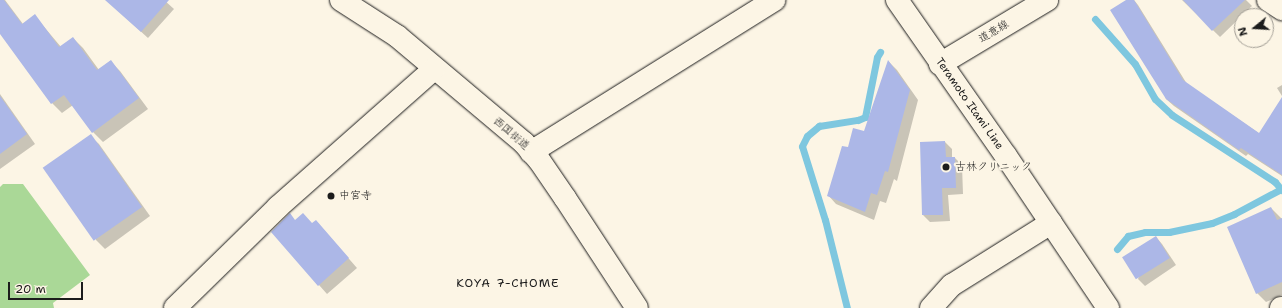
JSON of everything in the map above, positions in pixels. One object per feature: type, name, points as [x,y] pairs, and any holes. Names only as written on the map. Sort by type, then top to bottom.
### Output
[{"type":"street","name":"西国街道","points":[[341,0],[397,36],[434,69],[524,143],[570,204],[637,308]]},
{"type":"street","points":[[531,152],[774,0]]},
{"type":"street","name":"Teramoto Itami Line","points":[[897,0],[1108,308]]},
{"type":"street","name":"道意線","points":[[940,64],[1047,0]]},
{"type":"street","points":[[1268,0],[1282,9]]},
{"type":"street","points":[[175,308],[278,208],[434,69]]},
{"type":"street","points":[[931,308],[952,285],[1051,223]]},
{"type":"green space","points":[[3,184],[23,184],[90,275],[53,303],[54,308],[0,308],[0,187]]},
{"type":"building","points":[[0,0],[4,0],[22,24],[35,14],[59,47],[73,37],[97,70],[111,60],[139,98],[92,133],[64,95],[51,104],[0,34]]},
{"type":"building","points":[[105,0],[169,0],[141,32]]},
{"type":"building","points":[[1126,0],[1134,0],[1183,80],[1259,133],[1282,97],[1282,175],[1241,148],[1239,150],[1166,99],[1110,10]]},
{"type":"building","points":[[1183,0],[1245,0],[1236,8],[1234,8],[1234,10],[1212,31]]},
{"type":"building","points":[[888,60],[910,90],[888,172],[885,171],[877,195],[871,193],[865,212],[827,196],[842,146],[848,147],[853,128],[864,131]]},
{"type":"building","points":[[0,96],[27,134],[0,154]]},
{"type":"building","points":[[91,134],[142,207],[94,241],[43,168]]},
{"type":"building","points":[[945,141],[946,157],[955,157],[956,188],[942,188],[943,215],[922,215],[920,142]]},
{"type":"building","points":[[1271,207],[1277,220],[1282,218],[1282,282],[1256,294],[1227,227]]},
{"type":"building","points":[[290,213],[295,220],[303,213],[312,223],[316,220],[349,258],[318,286],[271,232]]},
{"type":"building","points":[[1156,236],[1170,258],[1136,279],[1122,257]]},
{"type":"waterway","points":[[1095,19],[1135,64],[1155,99],[1172,115],[1275,182],[1282,190]]},
{"type":"waterway","points":[[847,308],[825,220],[802,146],[807,136],[819,126],[858,120],[865,117],[877,57],[880,52]]},
{"type":"waterway","points":[[1117,249],[1128,236],[1145,232],[1169,232],[1212,223],[1234,214],[1281,189]]},
{"type":"place","name":"古林クリニック","points":[[946,167]]},
{"type":"place","name":"中宮寺","points":[[331,196]]},
{"type":"district","name":"KOYA 7-CHOME","points":[[508,284]]}]
